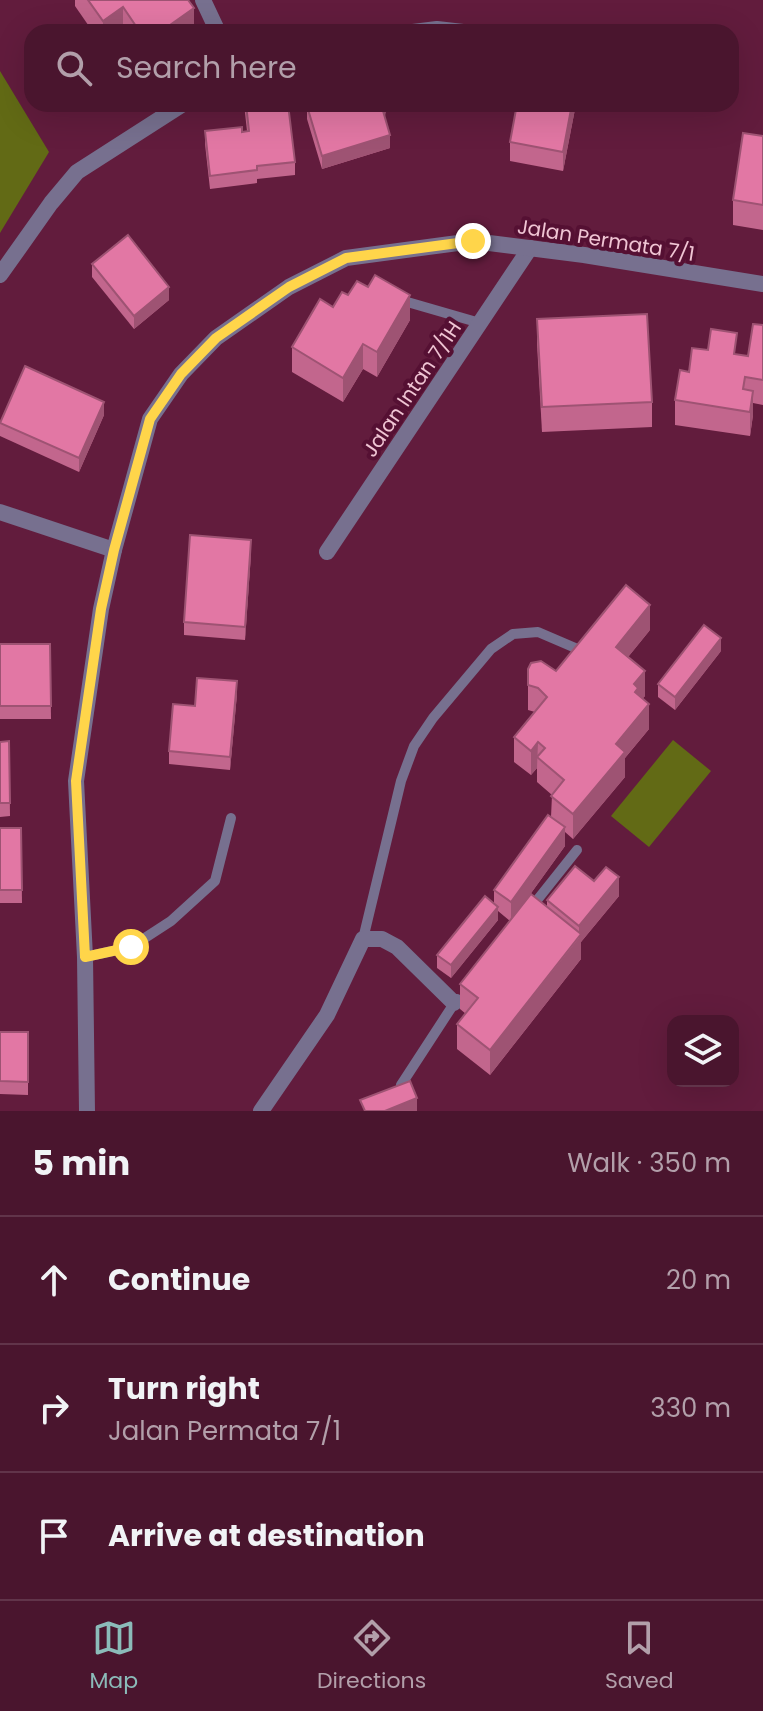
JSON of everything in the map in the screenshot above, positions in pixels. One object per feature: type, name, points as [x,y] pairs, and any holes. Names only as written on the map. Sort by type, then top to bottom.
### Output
[{"type":"street","points":[[203,0],[214,24]]},
{"type":"street","points":[[0,275],[77,172],[171,112]]},
{"type":"street","name":"Jalan Permata 7/1","points":[[87,1111],[85,957],[76,781],[101,609],[114,550],[150,419],[181,374],[216,338],[289,287],[346,258],[473,241],[763,284]]},
{"type":"street","name":"Jalan Intan 7/1H","points":[[327,552],[530,248]]},
{"type":"street","points":[[0,512],[114,550]]},
{"type":"street","points":[[261,1111],[327,1015],[363,939],[382,939],[397,947],[459,997]]},
{"type":"lane","points":[[385,297],[480,323]]},
{"type":"lane","points":[[363,939],[401,781],[414,746],[433,718],[491,649],[513,634],[538,632],[580,650]]},
{"type":"lane","points":[[85,957],[131,947],[171,921],[215,881],[231,818]]},
{"type":"lane","points":[[521,920],[577,850]]},
{"type":"lane","points":[[401,1085],[459,997]]},
{"type":"green space","points":[[0,71],[49,152],[0,233]]},
{"type":"green space","points":[[673,740],[711,771],[649,847],[611,816]]},
{"type":"building","points":[[88,0],[188,0],[194,8],[171,24],[135,24],[123,7],[103,21]]},
{"type":"building","points":[[247,112],[289,112],[295,162],[210,176],[205,131],[242,127],[242,132],[249,131]]},
{"type":"building","points":[[309,112],[383,112],[390,135],[322,156]]},
{"type":"building","points":[[516,112],[570,112],[563,152],[510,142]]},
{"type":"building","points":[[743,133],[763,136],[763,205],[733,200]]},
{"type":"building","points":[[128,235],[169,287],[134,316],[92,264]]},
{"type":"building","points":[[375,275],[410,295],[377,352],[363,344],[343,378],[292,347],[320,299],[333,307],[342,292],[348,295],[357,281],[368,287]]},
{"type":"building","points":[[647,314],[652,402],[542,407],[537,319]]},
{"type":"building","points":[[753,324],[763,325],[763,380],[745,377],[743,389],[753,391],[750,412],[675,400],[680,370],[689,372],[692,348],[708,350],[711,329],[737,333],[734,354],[748,356]]},
{"type":"building","points":[[25,366],[104,402],[79,458],[0,423]]},
{"type":"building","points":[[190,535],[251,540],[245,627],[184,622]]},
{"type":"building","points":[[626,585],[650,605],[616,647],[645,671],[634,684],[638,688],[635,692],[649,704],[616,744],[625,752],[573,814],[551,796],[564,780],[537,757],[545,748],[538,742],[531,751],[514,737],[547,697],[538,688],[528,685],[528,669],[531,663],[541,661],[556,671]]},
{"type":"building","points":[[704,625],[721,638],[675,697],[658,684]]},
{"type":"building","points":[[0,644],[50,644],[51,706],[0,706]]},
{"type":"building","points":[[197,678],[237,681],[230,757],[169,751],[173,704],[195,706]]},
{"type":"building","points":[[9,741],[10,803],[0,803],[0,742]]},
{"type":"building","points":[[548,815],[565,827],[511,902],[494,890]]},
{"type":"building","points":[[0,828],[21,828],[22,890],[0,890]]},
{"type":"building","points":[[575,866],[594,881],[606,867],[619,877],[579,926],[547,900]]},
{"type":"building","points":[[531,894],[581,934],[490,1050],[457,1024],[478,998],[460,984]]},
{"type":"building","points":[[485,896],[498,907],[451,965],[437,955]]},
{"type":"building","points":[[0,1032],[28,1032],[28,1082],[0,1081]]},
{"type":"building","points":[[410,1081],[417,1098],[385,1111],[365,1111],[360,1100]]},
{"type":"route","points":[[131,947],[85,957],[76,781],[101,609],[150,419],[181,374],[216,338],[289,287],[346,258],[473,241]]}]
